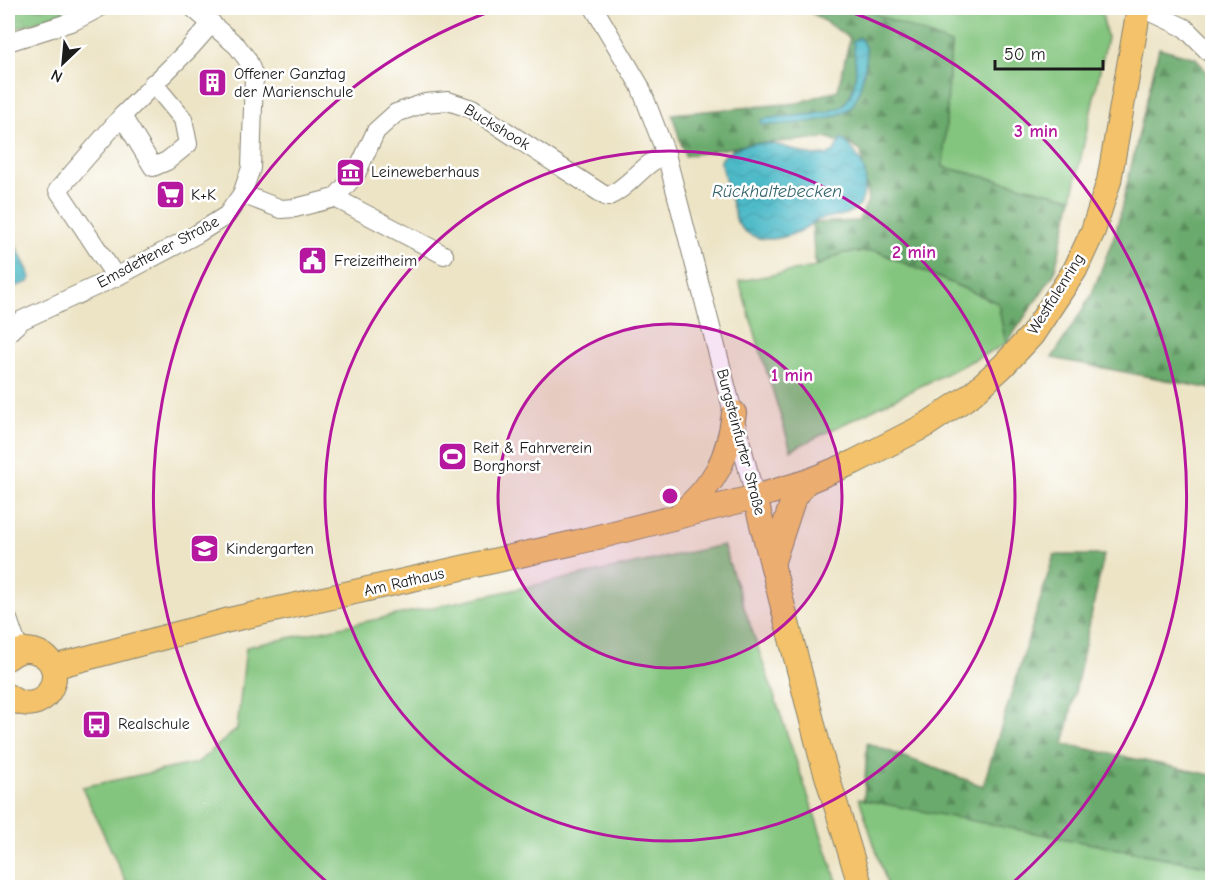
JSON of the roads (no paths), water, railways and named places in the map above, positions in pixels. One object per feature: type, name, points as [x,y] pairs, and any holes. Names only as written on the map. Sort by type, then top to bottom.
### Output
[{"type":"main road","name":"Westfalenring","points":[[755,497],[806,482],[854,462],[926,425],[971,395],[1032,335],[1075,270],[1093,231],[1109,181],[1141,8]]},
{"type":"main road","points":[[677,516],[701,496],[716,474],[732,430],[734,413]]},
{"type":"main road","points":[[773,563],[793,500],[806,482]]},
{"type":"main road","name":"Am Rathaus","points":[[53,667],[229,620],[474,566],[755,497]]},
{"type":"main road","name":"Burgsteinfurter Straße","points":[[755,497],[821,756],[861,888]]},
{"type":"main road","points":[[8,696],[16,702],[36,703],[52,688],[54,678],[53,667],[39,652],[29,650],[13,654]]},
{"type":"street","points":[[8,42],[74,21],[99,8]]},
{"type":"street","name":"Emsdettener Straße","points":[[8,330],[22,320],[116,277],[197,234],[227,215],[242,194],[251,168],[254,76],[247,59],[237,46],[193,8]]},
{"type":"street","name":"Burgsteinfurter Straße","points":[[594,8],[640,86],[666,154],[755,497]]},
{"type":"street","points":[[1141,8],[1185,28],[1212,54]]},
{"type":"street","points":[[116,277],[58,190],[122,116],[212,23]]},
{"type":"street","points":[[122,116],[153,167],[167,161],[189,144],[183,119],[153,83]]},
{"type":"street","name":"Buckshook","points":[[335,198],[356,174],[376,131],[396,113],[425,103],[448,101],[472,109],[607,197],[619,192],[656,158],[666,154]]},
{"type":"street","points":[[242,194],[281,209],[295,208],[335,198],[444,255]]},
{"type":"street","points":[[8,619],[13,654]]},
{"type":"water","points":[[859,37],[866,49],[866,62],[856,99],[851,107],[844,112],[822,119],[761,124],[761,120],[764,119],[817,113],[837,109],[843,105],[854,83],[856,66],[853,41]]},
{"type":"water","name":"Rückhaltebecken","points":[[841,138],[856,154],[865,173],[860,206],[846,214],[818,220],[800,231],[774,239],[758,238],[743,229],[737,222],[720,161],[726,155],[748,144],[765,143],[807,154],[825,155],[833,153]]},
{"type":"water","points":[[8,230],[31,277],[29,282],[8,289]]},
{"type":"place","name":"Offener Ganztag der Marienschule","points":[[213,83]]},
{"type":"place","name":"Leineweberhaus","points":[[350,172]]},
{"type":"place","name":"K+K","points":[[170,195]]},
{"type":"place","name":"Freizeitheim","points":[[313,261]]},
{"type":"place","name":"Reit & Fahrverein Borghorst","points":[[452,457]]},
{"type":"place","name":"Kindergarten","points":[[205,549]]},
{"type":"place","name":"Realschule","points":[[97,724]]}]
